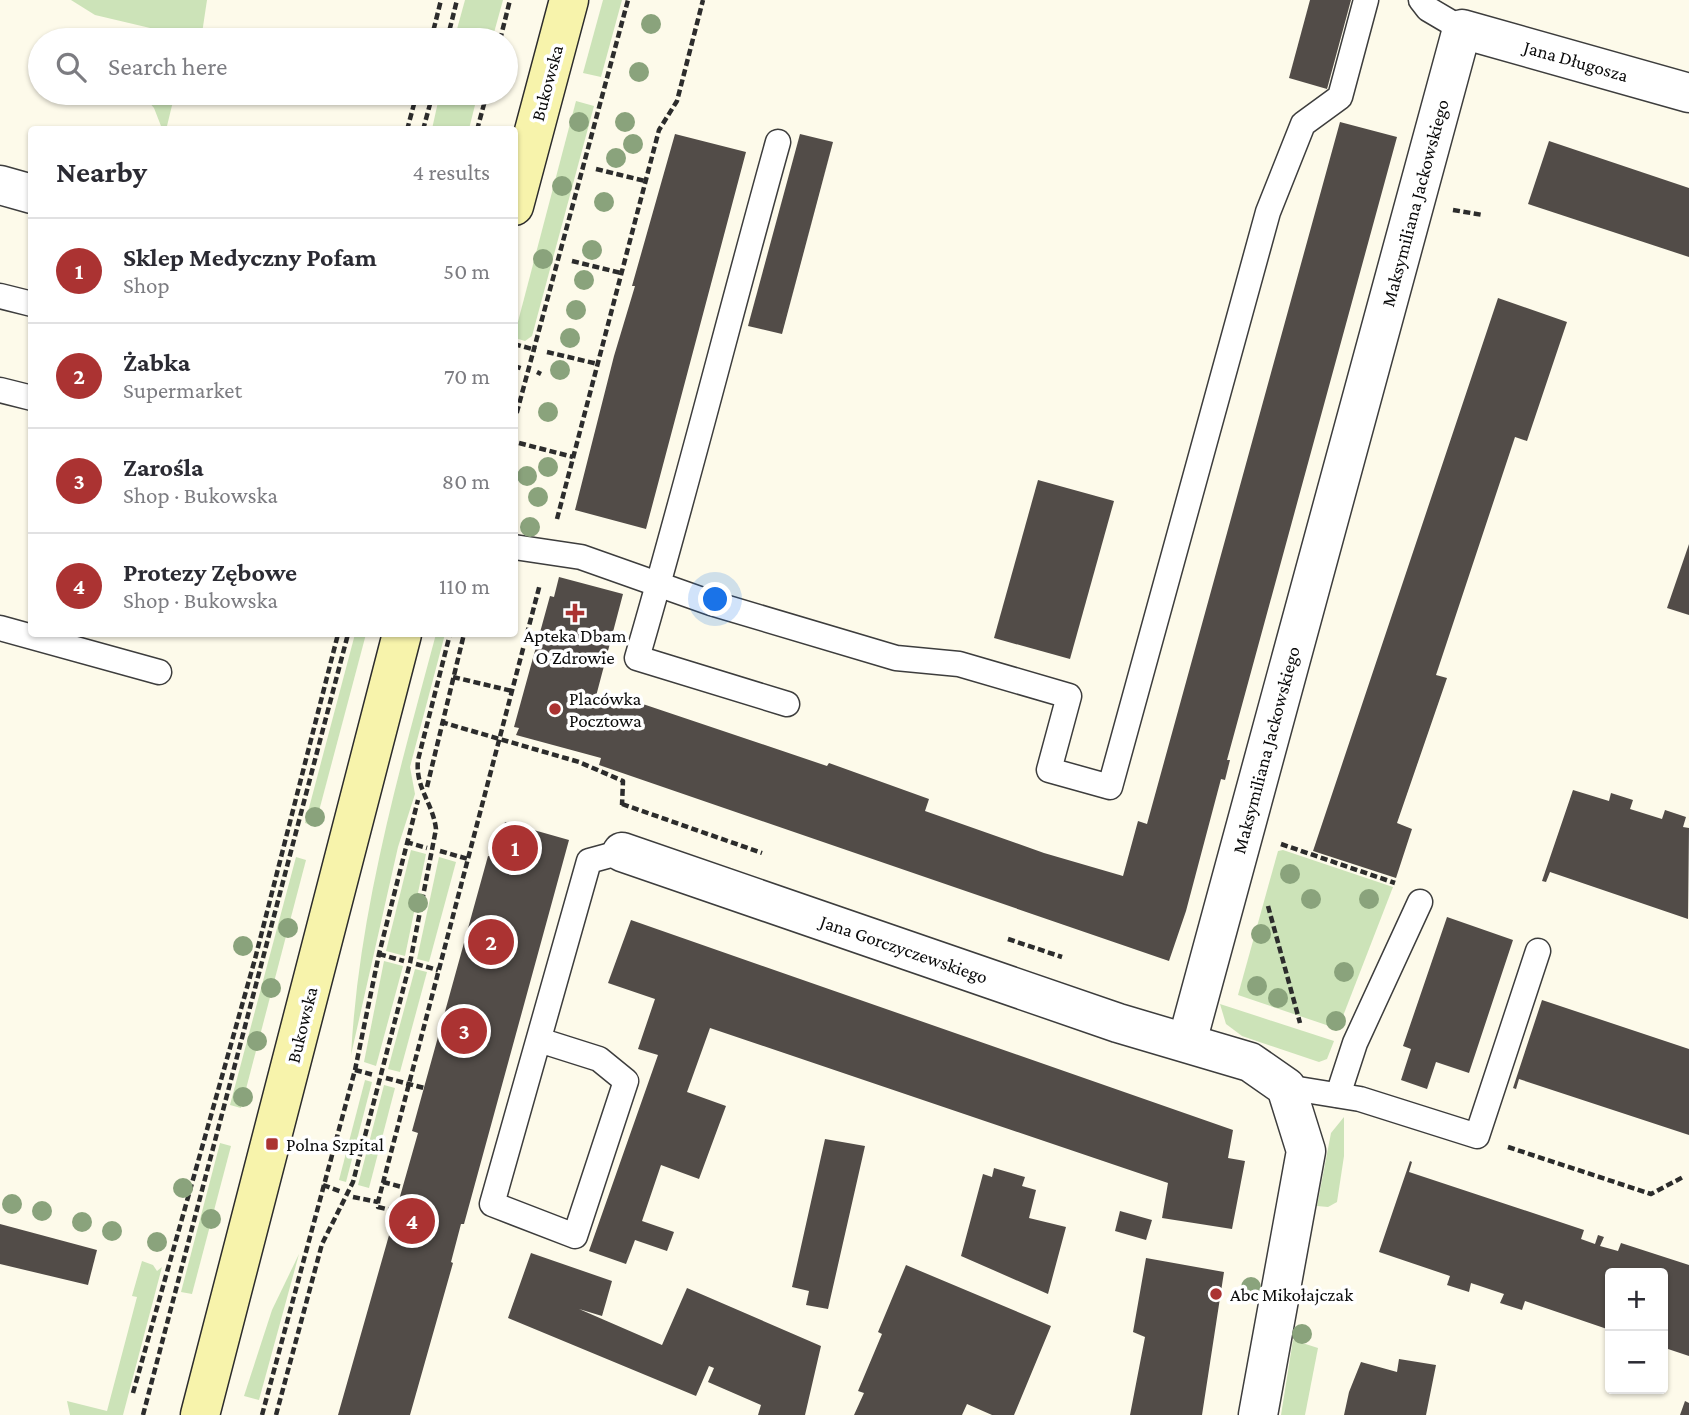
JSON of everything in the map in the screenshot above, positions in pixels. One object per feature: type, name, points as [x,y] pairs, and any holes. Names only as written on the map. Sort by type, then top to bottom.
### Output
[{"type":"street","name":"Bukowska","points":[[518,191],[569,0]]},
{"type":"street","name":"Jana Długosza","points":[[1462,29],[1689,93]]},
{"type":"street","name":"Maksymiliana Jackowskiego","points":[[1187,1042],[1462,29]]},
{"type":"street","points":[[0,185],[28,193]]},
{"type":"street","name":"Bukowska","points":[[200,1415],[401,637]]},
{"type":"street","name":"Jana Gorczyczewskiego","points":[[622,852],[1105,1018],[1187,1042]]},
{"type":"street","points":[[1187,1042],[1250,1062],[1286,1087],[1306,1151],[1258,1415]]},
{"type":"lane","points":[[518,548],[581,557],[710,603],[895,657],[958,664],[1069,696],[1049,770],[1110,787],[1268,212],[1303,124],[1340,97],[1366,0]]},
{"type":"lane","points":[[1421,0],[1428,9],[1462,29]]},
{"type":"lane","points":[[778,142],[722,342],[660,583],[637,658],[787,704]]},
{"type":"lane","points":[[0,296],[28,303]]},
{"type":"lane","points":[[0,390],[28,397]]},
{"type":"lane","points":[[0,628],[28,636]]},
{"type":"lane","points":[[33,637],[159,672]]},
{"type":"lane","points":[[539,1040],[599,1059],[626,1081],[575,1236],[492,1203],[589,861],[622,852]]},
{"type":"lane","points":[[1338,1095],[1355,1043],[1420,902]]},
{"type":"lane","points":[[1286,1087],[1338,1095],[1477,1136],[1538,951]]},
{"type":"path","points":[[434,28],[441,0]]},
{"type":"path","points":[[450,28],[457,0]]},
{"type":"path","points":[[503,28],[510,0]]},
{"type":"path","points":[[518,410],[628,0]]},
{"type":"path","points":[[555,528],[659,130],[677,101],[703,0]]},
{"type":"path","points":[[408,126],[414,105]]},
{"type":"path","points":[[425,126],[430,105]]},
{"type":"path","points":[[478,126],[483,105]]},
{"type":"path","points":[[596,169],[645,180]]},
{"type":"path","points":[[1445,208],[1483,215]]},
{"type":"path","points":[[572,261],[621,273]]},
{"type":"path","points":[[518,345],[536,350]]},
{"type":"path","points":[[547,352],[598,364]]},
{"type":"path","points":[[518,367],[523,369]]},
{"type":"path","points":[[519,443],[573,457]]},
{"type":"path","points":[[395,1211],[378,1207],[378,1202],[543,573]]},
{"type":"path","points":[[132,1393],[256,960],[337,637]]},
{"type":"path","points":[[143,1415],[347,637]]},
{"type":"path","points":[[276,1415],[322,1244],[353,1182],[410,963],[436,829],[434,814],[417,781],[418,760],[449,637]]},
{"type":"path","points":[[427,786],[463,637]]},
{"type":"path","points":[[453,677],[512,691]]},
{"type":"path","points":[[441,722],[579,762],[623,781],[622,852]]},
{"type":"path","points":[[262,1415],[355,1070],[379,954],[418,800]]},
{"type":"path","points":[[406,842],[428,848]]},
{"type":"path","points":[[1273,842],[1393,882],[1420,902]]},
{"type":"path","points":[[440,851],[468,859]]},
{"type":"path","points":[[1265,896],[1300,1023]]},
{"type":"path","points":[[379,954],[404,961]]},
{"type":"path","points":[[416,964],[439,970]]},
{"type":"path","points":[[355,1070],[374,1075]]},
{"type":"path","points":[[386,1078],[424,1088]]},
{"type":"path","points":[[1477,1136],[1651,1194],[1685,1176]]},
{"type":"path","points":[[383,1182],[402,1187]]},
{"type":"path","points":[[323,1185],[342,1192]]},
{"type":"path","points":[[353,1197],[378,1202]]},
{"type":"green space","points":[[71,0],[207,0],[203,28],[150,28],[95,15]]},
{"type":"green space","points":[[465,0],[503,0],[495,28],[457,28]]},
{"type":"green space","points":[[603,0],[622,0],[601,77],[583,73]]},
{"type":"green space","points":[[576,101],[594,106],[532,336],[525,341],[518,339],[518,322]]},
{"type":"green space","points":[[151,105],[172,105],[167,126],[161,126]]},
{"type":"green space","points":[[437,105],[475,105],[470,126],[433,126]]},
{"type":"green space","points":[[354,637],[365,637],[315,826],[305,823]]},
{"type":"green space","points":[[435,637],[444,637],[410,767],[415,794],[398,847],[351,1055],[362,948],[395,790]]},
{"type":"green space","points":[[411,850],[426,854],[405,956],[386,951]]},
{"type":"green space","points":[[1283,850],[1393,887],[1338,1029],[1238,995],[1278,851]]},
{"type":"green space","points":[[296,857],[306,860],[241,1108],[230,1105]]},
{"type":"green space","points":[[439,857],[456,862],[429,962],[417,959]]},
{"type":"green space","points":[[384,961],[403,966],[376,1066],[364,1062]]},
{"type":"green space","points":[[415,969],[427,972],[400,1072],[388,1069]]},
{"type":"green space","points":[[1220,1004],[1334,1041],[1327,1059],[1319,1062],[1242,1036],[1226,1024]]},
{"type":"green space","points":[[365,1080],[372,1082],[346,1182],[339,1180]]},
{"type":"green space","points":[[384,1085],[395,1088],[369,1188],[358,1185]]},
{"type":"green space","points":[[1344,1117],[1344,1156],[1337,1202],[1328,1207],[1317,1206],[1331,1133]]},
{"type":"green space","points":[[220,1143],[231,1146],[192,1294],[181,1292]]},
{"type":"green space","points":[[299,1254],[259,1400],[244,1396],[272,1310]]},
{"type":"green space","points":[[142,1261],[153,1265],[157,1271],[162,1267],[123,1415],[70,1415],[67,1401],[107,1411],[137,1297],[132,1296]]},
{"type":"green space","points":[[1293,1340],[1318,1348],[1305,1415],[1281,1415]]},
{"type":"building","points":[[1310,0],[1351,0],[1327,89],[1289,78]]},
{"type":"building","points":[[1340,122],[1397,137],[1227,760],[1230,760],[1225,780],[1221,779],[1186,911],[1169,961],[599,765],[601,758],[516,735],[519,728],[514,727],[550,596],[554,597],[559,577],[623,594],[595,700],[619,707],[622,697],[827,766],[829,763],[929,799],[925,811],[1044,853],[1123,876],[1138,821],[1147,824]]},
{"type":"building","points":[[675,134],[746,152],[646,529],[575,510],[614,356],[635,286],[632,286]]},
{"type":"building","points":[[800,134],[833,142],[782,334],[748,326]]},
{"type":"building","points":[[1549,141],[1689,188],[1689,257],[1528,204]]},
{"type":"building","points":[[1498,298],[1567,322],[1527,441],[1515,437],[1436,675],[1447,678],[1397,823],[1412,829],[1396,878],[1313,851]]},
{"type":"building","points":[[1038,480],[1114,501],[1070,659],[994,638]]},
{"type":"building","points":[[1689,544],[1689,615],[1667,608]]},
{"type":"building","points":[[1573,790],[1609,801],[1611,793],[1633,800],[1630,809],[1662,819],[1665,810],[1686,817],[1683,827],[1689,828],[1688,919],[1550,872],[1546,882],[1542,881]]},
{"type":"building","points":[[505,822],[569,840],[464,1224],[461,1224],[451,1262],[453,1263],[410,1415],[338,1415],[418,1133],[412,1131],[488,856],[495,857]]},
{"type":"building","points":[[1447,917],[1513,940],[1469,1073],[1436,1062],[1427,1089],[1401,1080],[1411,1049],[1403,1046]]},
{"type":"building","points":[[631,920],[1233,1130],[1228,1158],[1245,1161],[1232,1229],[1162,1218],[1168,1183],[710,1028],[687,1092],[726,1106],[699,1179],[661,1165],[642,1221],[674,1232],[667,1251],[635,1240],[626,1264],[589,1251],[658,1055],[638,1049],[655,999],[608,983]]},
{"type":"building","points":[[1542,1000],[1689,1049],[1689,1135],[1519,1079],[1516,1089],[1513,1088]]},
{"type":"building","points":[[825,1139],[865,1146],[828,1309],[806,1305],[809,1291],[792,1287]]},
{"type":"building","points":[[1410,1161],[1409,1172],[1584,1230],[1581,1239],[1595,1244],[1598,1235],[1604,1237],[1600,1246],[1618,1251],[1621,1243],[1689,1265],[1689,1356],[1668,1349],[1668,1268],[1605,1268],[1605,1328],[1525,1301],[1522,1310],[1500,1303],[1504,1294],[1471,1283],[1469,1292],[1447,1285],[1450,1276],[1379,1252]]},
{"type":"building","points":[[994,1168],[1025,1177],[1022,1186],[1036,1190],[1029,1218],[1066,1227],[1048,1294],[961,1256],[983,1174],[992,1177]]},
{"type":"building","points":[[1120,1211],[1152,1220],[1146,1240],[1115,1231]]},
{"type":"building","points":[[0,1224],[97,1250],[88,1285],[0,1264]]},
{"type":"building","points":[[531,1253],[612,1281],[602,1316],[579,1309],[662,1345],[687,1288],[821,1346],[805,1415],[758,1415],[761,1405],[708,1382],[714,1368],[709,1366],[696,1396],[508,1318]]},
{"type":"building","points":[[1146,1258],[1224,1272],[1202,1415],[1130,1415],[1145,1337],[1133,1332]]},
{"type":"building","points":[[906,1265],[1051,1326],[1014,1415],[992,1415],[967,1404],[962,1415],[854,1415],[864,1393],[858,1391],[882,1334],[878,1332]]},
{"type":"building","points":[[1399,1359],[1436,1365],[1426,1415],[1344,1415],[1349,1392],[1361,1362],[1397,1372]]},
{"type":"building","points":[[1685,1401],[1689,1403],[1689,1415],[1680,1415]]},
{"type":"place","name":"Apteka Dbam O Zdrowie","points":[[575,613]]},
{"type":"place","name":"Placówka Pocztowa","points":[[555,709]]},
{"type":"place","name":"Sklep Medyczny Pofam","points":[[515,848]]},
{"type":"place","name":"Żabka","points":[[491,942]]},
{"type":"place","name":"Zarośla","points":[[464,1031]]},
{"type":"place","name":"Polna Szpital","points":[[272,1144]]},
{"type":"place","name":"Protezy Zębowe","points":[[412,1221]]},
{"type":"place","name":"Abc Mikołajczak","points":[[1216,1294]]}]
